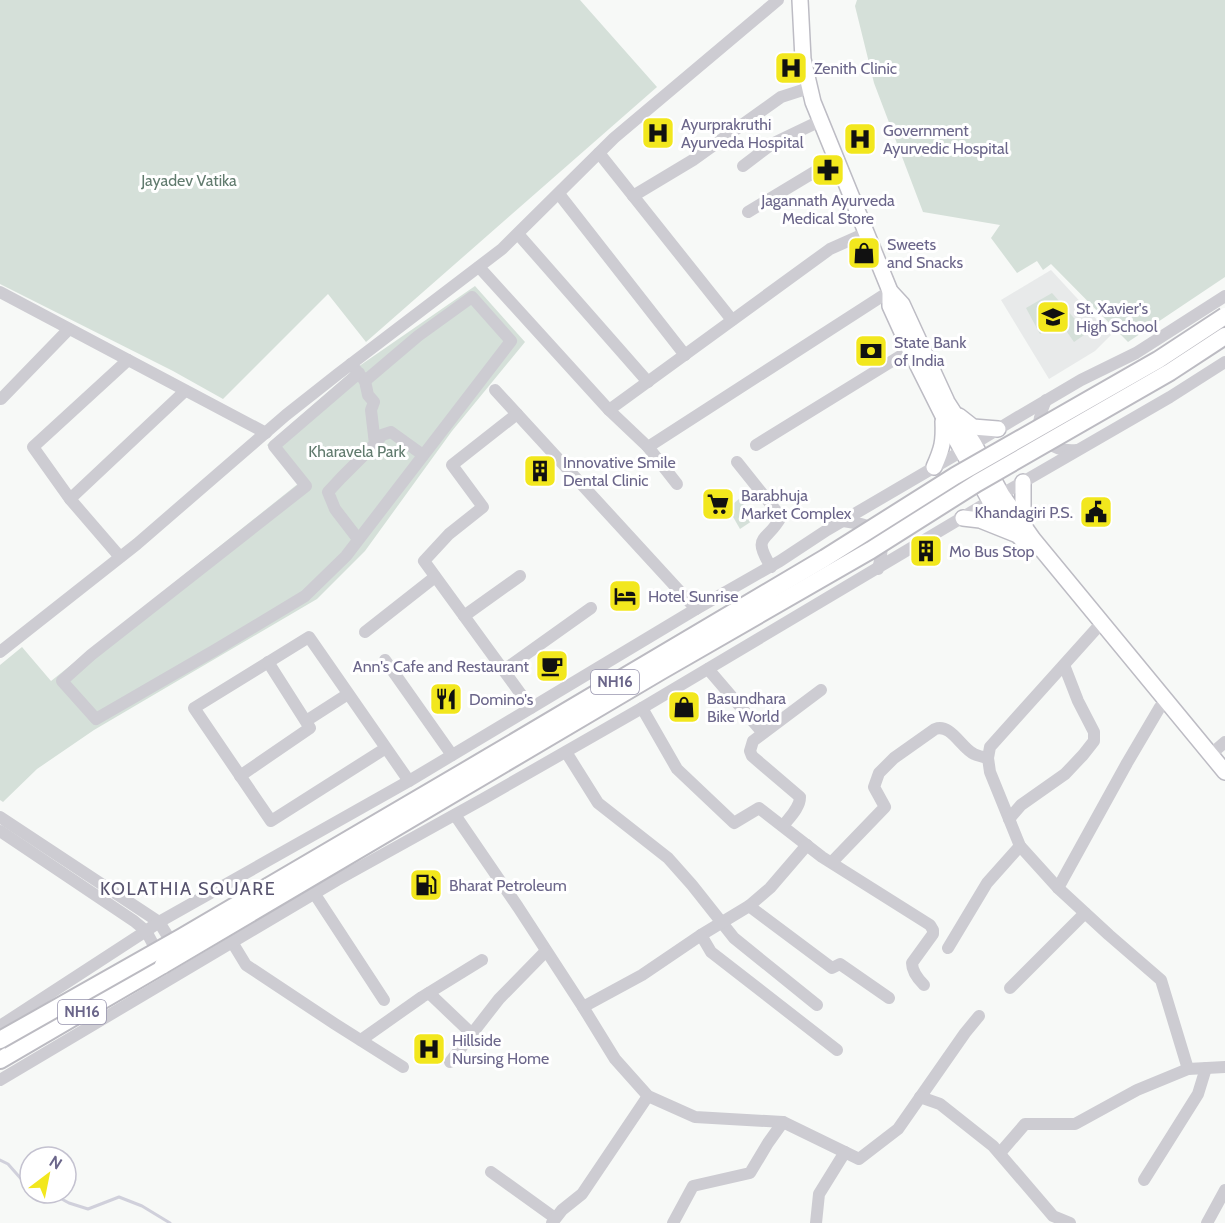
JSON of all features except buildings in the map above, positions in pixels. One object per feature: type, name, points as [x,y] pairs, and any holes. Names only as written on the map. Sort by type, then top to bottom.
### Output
[{"type":"highway","name":"NH16","points":[[0,1040],[489,757],[825,558],[955,476],[1158,360],[1225,316]]},
{"type":"highway","name":"NH16","points":[[0,1060],[661,670],[871,549],[977,483],[1170,372],[1225,336]]},
{"type":"main road","points":[[800,0],[803,59],[813,102],[890,291],[902,304],[947,402],[949,414],[940,455],[934,468]]},
{"type":"main road","points":[[890,291],[890,306],[910,350],[996,498],[1083,607],[1225,772]]},
{"type":"main road","points":[[949,414],[974,427],[998,429]]},
{"type":"main road","points":[[1022,532],[1023,482]]},
{"type":"main road","points":[[963,518],[980,520],[1022,532]]},
{"type":"main road","points":[[1083,607],[1096,629],[1225,786]]},
{"type":"street","points":[[0,652],[120,557],[266,433],[358,372],[418,336],[472,297],[511,341],[346,556],[305,596],[96,718],[62,681],[91,655],[306,486],[274,446],[358,372],[479,267],[502,249],[614,138],[778,0]]},
{"type":"street","points":[[633,196],[693,160],[781,97],[810,88]]},
{"type":"street","points":[[743,166],[772,144],[820,121]]},
{"type":"street","points":[[599,153],[732,320]]},
{"type":"street","points":[[748,212],[836,159]]},
{"type":"street","points":[[559,194],[685,355]]},
{"type":"street","points":[[609,410],[830,249],[866,232]]},
{"type":"street","points":[[518,234],[648,381]]},
{"type":"street","points":[[479,267],[609,410],[648,447],[677,484]]},
{"type":"street","points":[[648,447],[890,291]]},
{"type":"street","points":[[0,292],[266,433]]},
{"type":"street","points":[[0,1026],[159,922],[410,781],[696,609],[771,567],[843,521],[1046,400],[1136,353],[1225,296]]},
{"type":"street","points":[[1,399],[69,329]]},
{"type":"street","points":[[756,445],[910,350]]},
{"type":"street","points":[[120,557],[70,499],[33,447],[128,360]]},
{"type":"street","points":[[0,1080],[314,893],[642,708],[1170,397],[1225,362]]},
{"type":"street","points":[[358,372],[374,402],[371,422],[375,444]]},
{"type":"street","points":[[495,390],[696,609]]},
{"type":"street","points":[[70,499],[185,391]]},
{"type":"street","points":[[1046,400],[1039,425],[1042,435],[1049,444],[1059,449],[1078,450]]},
{"type":"street","points":[[517,414],[452,465],[483,507],[449,534],[424,561],[531,708]]},
{"type":"street","points":[[358,540],[335,509],[328,492],[382,435],[391,432],[423,454]]},
{"type":"street","points":[[737,462],[781,517],[776,527],[761,544],[762,551],[771,567]]},
{"type":"street","points":[[843,521],[869,526],[879,533],[882,547],[878,569]]},
{"type":"street","points":[[464,616],[520,576]]},
{"type":"street","points":[[365,632],[435,577]]},
{"type":"street","points":[[504,670],[591,608]]},
{"type":"street","points":[[1096,629],[990,747],[988,758],[990,772],[1020,846],[1058,888],[1161,980],[1188,1070]]},
{"type":"street","points":[[386,748],[271,821],[195,708],[309,637],[410,781]]},
{"type":"street","points":[[385,660],[452,755]]},
{"type":"street","points":[[240,776],[310,728],[268,662]]},
{"type":"street","points":[[1009,819],[1021,805],[1065,774],[1094,741],[1094,732],[1078,701],[1064,665]]},
{"type":"street","points":[[708,669],[763,733]]},
{"type":"street","points":[[783,826],[799,804],[800,797],[752,756],[751,744],[821,690]]},
{"type":"street","points":[[306,721],[348,694]]},
{"type":"street","points":[[1058,888],[1160,707]]},
{"type":"street","points":[[642,708],[677,769],[734,823],[759,808],[807,845],[930,925],[933,934],[912,963],[916,976],[924,985]]},
{"type":"street","points":[[832,862],[885,807],[874,786],[879,773],[894,758],[935,729],[939,727],[944,729],[956,737],[970,752],[988,758]]},
{"type":"street","points":[[1211,754],[1225,742]]},
{"type":"street","points":[[566,752],[598,803],[668,858],[734,938],[817,1005]]},
{"type":"street","points":[[455,814],[615,1059],[648,1096],[695,1117],[783,1122],[859,1159],[898,1129],[979,1016]]},
{"type":"street","points":[[0,817],[159,922],[188,969]]},
{"type":"street","points":[[0,831],[134,921],[146,932],[171,979]]},
{"type":"street","points":[[583,1007],[642,975],[701,935],[750,906],[770,888],[807,845]]},
{"type":"street","points":[[948,948],[987,883],[1020,846]]},
{"type":"street","points":[[314,893],[384,1000]]},
{"type":"street","points":[[750,906],[832,968],[840,964],[889,998]]},
{"type":"street","points":[[1010,988],[1085,913]]},
{"type":"street","points":[[701,935],[711,952],[837,1050]]},
{"type":"street","points":[[232,942],[246,965],[403,1066]]},
{"type":"street","points":[[450,1062],[499,999],[546,951]]},
{"type":"street","points":[[360,1040],[482,960]]},
{"type":"street","points":[[429,993],[472,1034]]},
{"type":"street","points":[[1000,1153],[1025,1124],[1075,1124],[1137,1090],[1188,1070],[1225,1067]]},
{"type":"street","points":[[1144,1180],[1197,1094],[1206,1068]]},
{"type":"street","points":[[491,1172],[554,1221],[562,1210],[582,1194],[648,1096]]},
{"type":"street","points":[[920,1097],[940,1104],[1000,1153],[1053,1216],[1062,1222]]},
{"type":"street","points":[[673,1223],[693,1186],[750,1173],[783,1122]]},
{"type":"street","points":[[816,1223],[819,1194],[845,1152]]},
{"type":"street","points":[[1207,1223],[1225,1190]]},
{"type":"shaded area","name":"St. Xavier's High School","points":[[1051,270],[1111,335],[1095,351],[1049,379],[1001,300]]},
{"type":"green space","name":"Jayadev Vatika","points":[[0,0],[580,0],[657,87],[366,342],[328,294],[223,399],[173,371],[0,284]]},
{"type":"green space","points":[[857,0],[1225,0],[1225,277],[1128,342],[1051,264],[1043,270],[1037,261],[1017,273],[991,238],[1000,225],[923,212],[874,83],[855,6]]},
{"type":"green space","name":"Kharavela Park","points":[[475,286],[525,342],[452,431],[365,551],[317,599],[94,730],[37,769],[3,802],[0,800],[0,665],[22,647],[51,681],[299,483],[267,445],[352,371]]},
{"type":"green space","points":[[1052,293],[1087,333],[1074,342],[1060,322],[1040,334],[1026,308]]},
{"type":"green space","points":[[739,499],[755,519],[740,529],[728,508]]},
{"type":"waterway","points":[[0,1160],[8,1164],[18,1175]]},
{"type":"waterway","points":[[75,1205],[88,1209],[119,1197],[142,1206],[170,1223]]},
{"type":"place","name":"Zenith Clinic","points":[[791,68]]},
{"type":"place","name":"Ayurprakruthi Ayurveda Hospital","points":[[658,133]]},
{"type":"place","name":"Government Ayurvedic Hospital","points":[[860,139]]},
{"type":"place","name":"Jagannath Ayurveda Medical Store","points":[[828,170]]},
{"type":"place","name":"Sweets and Snacks","points":[[864,253]]},
{"type":"place","name":"St. Xavier's High School","points":[[1053,317]]},
{"type":"place","name":"State Bank of India","points":[[871,351]]},
{"type":"place","name":"Innovative Smile Dental Clinic","points":[[540,471]]},
{"type":"place","name":"Barabhuja Market Complex","points":[[718,504]]},
{"type":"place","name":"Khandagiri P.S.","points":[[1096,512]]},
{"type":"place","name":"Mo Bus Stop","points":[[926,551]]},
{"type":"place","name":"Hotel Sunrise","points":[[625,596]]},
{"type":"place","name":"Ann's Cafe and Restaurant","points":[[552,666]]},
{"type":"place","name":"Domino's","points":[[446,699]]},
{"type":"place","name":"Basundhara Bike World","points":[[684,707]]},
{"type":"place","name":"Bharat Petroleum","points":[[426,885]]},
{"type":"place","name":"Hillside Nursing Home","points":[[429,1049]]},
{"type":"district","name":"KOLATHIA SQUARE","points":[[188,889]]}]
